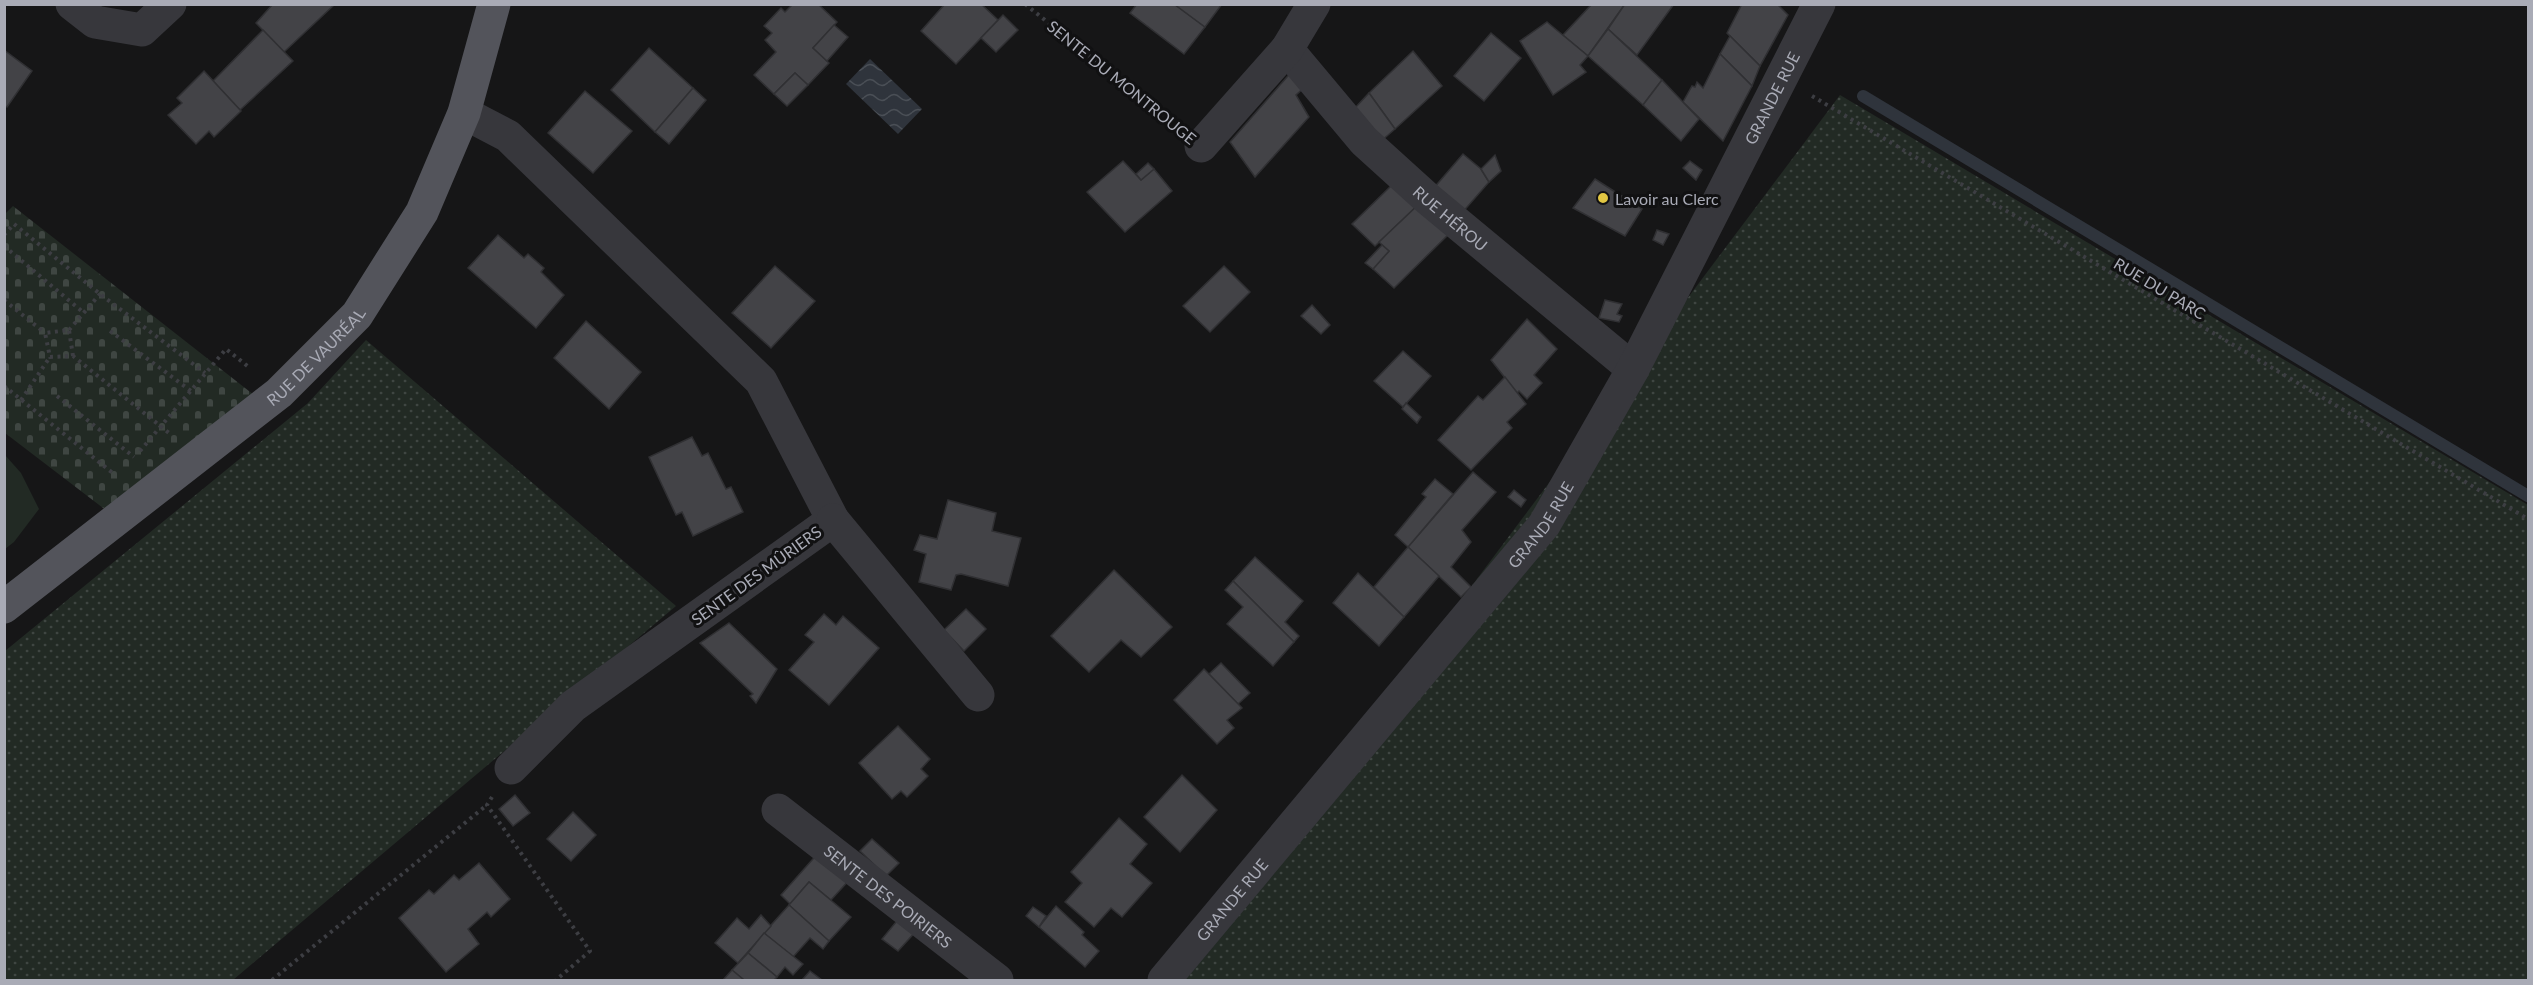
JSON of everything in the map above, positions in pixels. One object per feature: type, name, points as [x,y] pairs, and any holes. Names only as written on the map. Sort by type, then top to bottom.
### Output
[{"type":"main road","name":"RUE DE VAURÉAL","points":[[4,607],[279,393],[357,315],[422,212],[464,112],[494,4]]},
{"type":"street","points":[[72,4],[95,22],[142,30],[170,4]]},
{"type":"street","name":"SENTE DU MONTROUGE","points":[[1201,146],[1287,48],[1314,4]]},
{"type":"street","name":"GRANDE RUE","points":[[1164,981],[1544,525],[1633,369],[1819,4]]},
{"type":"street","name":"RUE HÉROU","points":[[1287,48],[1364,141],[1428,199],[1633,369]]},
{"type":"street","name":"SENTE DES MÛRIERS","points":[[464,112],[508,136],[761,381],[833,520],[573,706],[511,768]]},
{"type":"street","points":[[833,520],[978,695]]},
{"type":"street","name":"SENTE DES POIRIERS","points":[[778,810],[997,981]]},
{"type":"path","name":"SENTE DU MONTROUGE","points":[[1025,4],[1201,146]]},
{"type":"path","name":"RUE DU PARC","points":[[1780,77],[2529,519]]},
{"type":"path","points":[[4,235],[14,224],[100,294],[205,373],[162,427],[128,463]]},
{"type":"path","points":[[4,246],[84,313]]},
{"type":"path","points":[[45,333],[69,330],[100,294]]},
{"type":"path","points":[[4,300],[45,333],[50,357],[21,400]]},
{"type":"path","points":[[69,330],[73,356]]},
{"type":"path","points":[[110,331],[191,391]]},
{"type":"path","points":[[50,357],[73,356],[162,427]]},
{"type":"path","points":[[4,387],[116,476],[122,470]]},
{"type":"path","points":[[57,396],[134,457]]},
{"type":"path","points":[[272,981],[487,805],[511,768]]},
{"type":"path","points":[[487,805],[590,951],[556,981]]},
{"type":"green space","points":[[1840,95],[2528,505],[2528,980],[1176,980]]},
{"type":"green space","points":[[13,206],[254,395],[107,511],[5,433],[4,215]]},
{"type":"green space","points":[[366,340],[676,606],[233,980],[5,980],[5,651],[308,403]]},
{"type":"green space","points":[[5,455],[21,473],[39,509],[14,542],[5,549]]},
{"type":"water","points":[[870,59],[922,109],[898,134],[846,84]]},
{"type":"building","points":[[273,4],[335,4],[284,52],[256,23]]},
{"type":"building","points":[[793,4],[818,4],[837,22],[813,48],[829,63],[808,85],[795,73],[774,94],[754,75],[776,52],[765,40],[772,33],[764,26],[781,8],[785,12]]},
{"type":"building","points":[[945,4],[981,4],[998,20],[956,64],[921,31]]},
{"type":"building","points":[[1137,4],[1174,4],[1205,27],[1184,54],[1130,13]]},
{"type":"building","points":[[1174,4],[1222,4],[1205,27]]},
{"type":"building","points":[[1592,4],[1625,4],[1588,56],[1563,35]]},
{"type":"building","points":[[1625,4],[1674,4],[1637,55],[1608,29]]},
{"type":"building","points":[[1742,4],[1777,4],[1788,15],[1760,66],[1727,33]]},
{"type":"building","points":[[1003,15],[1018,30],[996,52],[981,38]]},
{"type":"building","points":[[1547,22],[1588,56],[1580,65],[1586,72],[1553,95],[1520,41]]},
{"type":"building","points":[[834,25],[848,37],[827,61],[813,48]]},
{"type":"building","points":[[1608,29],[1662,80],[1643,105],[1588,56]]},
{"type":"building","points":[[263,30],[293,61],[240,110],[213,81]]},
{"type":"building","points":[[1491,33],[1521,58],[1484,101],[1454,76]]},
{"type":"building","points":[[1730,36],[1760,66],[1752,86],[1720,54]]},
{"type":"building","points":[[649,48],[693,88],[655,132],[611,90]]},
{"type":"building","points":[[4,50],[32,71],[7,107],[4,105]]},
{"type":"building","points":[[1413,51],[1442,86],[1395,129],[1369,93]]},
{"type":"building","points":[[1720,54],[1752,86],[1723,141],[1683,102],[1692,86],[1695,87],[1697,82],[1703,88]]},
{"type":"building","points":[[1294,69],[1306,86],[1296,95],[1309,117],[1255,177],[1230,142]]},
{"type":"building","points":[[204,71],[241,111],[214,137],[209,131],[196,144],[168,115],[182,103],[177,98]]},
{"type":"building","points":[[795,73],[808,85],[787,106],[774,94]]},
{"type":"building","points":[[1662,80],[1699,119],[1681,141],[1643,105]]},
{"type":"building","points":[[693,88],[706,100],[669,144],[655,132]]},
{"type":"building","points":[[585,91],[632,131],[593,173],[548,133]]},
{"type":"building","points":[[1369,93],[1395,129],[1380,142],[1354,109]]},
{"type":"building","points":[[1463,154],[1481,169],[1489,182],[1461,214],[1433,189]]},
{"type":"building","points":[[1495,155],[1501,171],[1489,182],[1481,169]]},
{"type":"building","points":[[1123,161],[1141,180],[1154,169],[1172,191],[1125,232],[1087,192]]},
{"type":"building","points":[[1690,161],[1702,170],[1696,180],[1683,168]]},
{"type":"building","points":[[1148,163],[1154,169],[1141,180],[1136,174]]},
{"type":"building","name":"Lavoir au Clerc","points":[[1595,179],[1642,209],[1625,236],[1573,208]]},
{"type":"building","points":[[1392,185],[1419,204],[1375,246],[1352,224]]},
{"type":"building","points":[[1419,204],[1451,232],[1394,288],[1373,269],[1389,251],[1379,242]]},
{"type":"building","points":[[1657,230],[1669,234],[1663,245],[1653,240]]},
{"type":"building","points":[[498,235],[524,258],[528,254],[544,268],[541,272],[564,295],[536,328],[468,268]]},
{"type":"building","points":[[1382,245],[1389,251],[1373,269],[1365,263]]},
{"type":"building","points":[[775,266],[815,301],[771,348],[732,313]]},
{"type":"building","points":[[1224,266],[1250,292],[1210,332],[1183,306]]},
{"type":"building","points":[[1605,300],[1622,304],[1617,314],[1622,316],[1619,322],[1599,318]]},
{"type":"building","points":[[1312,305],[1330,325],[1321,334],[1301,316]]},
{"type":"building","points":[[1527,319],[1557,349],[1534,375],[1542,383],[1527,399],[1519,391],[1517,393],[1491,360]]},
{"type":"building","points":[[586,321],[641,372],[609,409],[554,358]]},
{"type":"building","points":[[1403,351],[1431,376],[1403,407],[1374,381]]},
{"type":"building","points":[[1505,377],[1526,404],[1507,422],[1512,428],[1471,470],[1438,440],[1478,396],[1483,400]]},
{"type":"building","points":[[1406,403],[1421,417],[1417,423],[1402,409]]},
{"type":"building","points":[[692,437],[702,456],[708,453],[726,489],[731,487],[743,512],[693,536],[682,512],[676,515],[649,457]]},
{"type":"building","points":[[1473,472],[1496,492],[1462,530],[1471,542],[1451,567],[1471,587],[1461,597],[1408,547]]},
{"type":"building","points":[[1435,479],[1453,494],[1408,547],[1395,535],[1426,497],[1422,494]]},
{"type":"building","points":[[1514,490],[1526,500],[1521,507],[1508,497]]},
{"type":"building","points":[[948,500],[996,513],[992,531],[1021,538],[1008,586],[961,574],[956,575],[951,590],[919,582],[926,554],[914,550],[920,535],[937,539]]},
{"type":"building","points":[[1408,547],[1439,576],[1404,617],[1374,587]]},
{"type":"building","points":[[1255,557],[1303,601],[1285,622],[1299,636],[1294,642],[1233,581]]},
{"type":"building","points":[[1114,570],[1172,627],[1141,657],[1121,640],[1089,672],[1051,636]]},
{"type":"building","points":[[1358,573],[1404,617],[1379,646],[1333,603]]},
{"type":"building","points":[[1233,581],[1294,642],[1273,666],[1227,624],[1243,607],[1225,590]]},
{"type":"building","points":[[966,609],[986,629],[964,651],[944,630]]},
{"type":"building","points":[[824,614],[836,625],[843,616],[879,648],[829,705],[789,670],[814,642],[805,635]]},
{"type":"building","points":[[729,623],[777,669],[756,703],[750,696],[753,694],[700,643]]},
{"type":"building","points":[[1221,663],[1250,693],[1238,704],[1209,674]]},
{"type":"building","points":[[1204,669],[1242,708],[1227,720],[1234,728],[1217,744],[1174,700]]},
{"type":"building","points":[[898,726],[930,759],[921,769],[928,776],[907,797],[901,791],[892,799],[859,763]]},
{"type":"building","points":[[1182,775],[1217,810],[1180,852],[1144,817]]},
{"type":"building","points":[[515,795],[530,813],[513,826],[499,809]]},
{"type":"building","points":[[573,812],[596,835],[571,861],[547,839]]},
{"type":"building","points":[[1119,818],[1147,844],[1130,864],[1152,883],[1122,917],[1111,908],[1094,927],[1065,902],[1082,883],[1071,872]]},
{"type":"building","points":[[872,839],[899,863],[886,876],[860,851]]},
{"type":"building","points":[[820,851],[851,878],[831,900],[809,882],[790,904],[781,895]]},
{"type":"building","points":[[479,863],[510,899],[491,917],[487,912],[468,929],[479,944],[446,972],[399,918],[429,890],[434,894],[454,875],[459,880]]},
{"type":"building","points":[[809,882],[851,917],[829,941],[789,905]]},
{"type":"building","points":[[789,905],[829,941],[823,949],[810,938],[793,957],[764,933]]},
{"type":"building","points":[[1056,906],[1084,932],[1082,935],[1099,951],[1085,967],[1039,927]]},
{"type":"building","points":[[1033,907],[1046,916],[1039,927],[1026,916]]},
{"type":"building","points":[[761,915],[771,926],[738,963],[715,943],[737,918],[749,929]]},
{"type":"building","points":[[901,916],[918,929],[898,951],[882,939]]},
{"type":"building","points":[[764,933],[803,964],[793,975],[785,967],[777,977],[748,953]]},
{"type":"building","points":[[748,953],[777,977],[774,980],[744,980],[732,970]]},
{"type":"building","points":[[732,970],[744,980],[723,980]]},
{"type":"building","points":[[810,971],[822,980],[802,980]]},
{"type":"waterway","points":[[1863,96],[2528,496]]},
{"type":"place","name":"Lavoir au Clerc","points":[[1603,198]]}]
